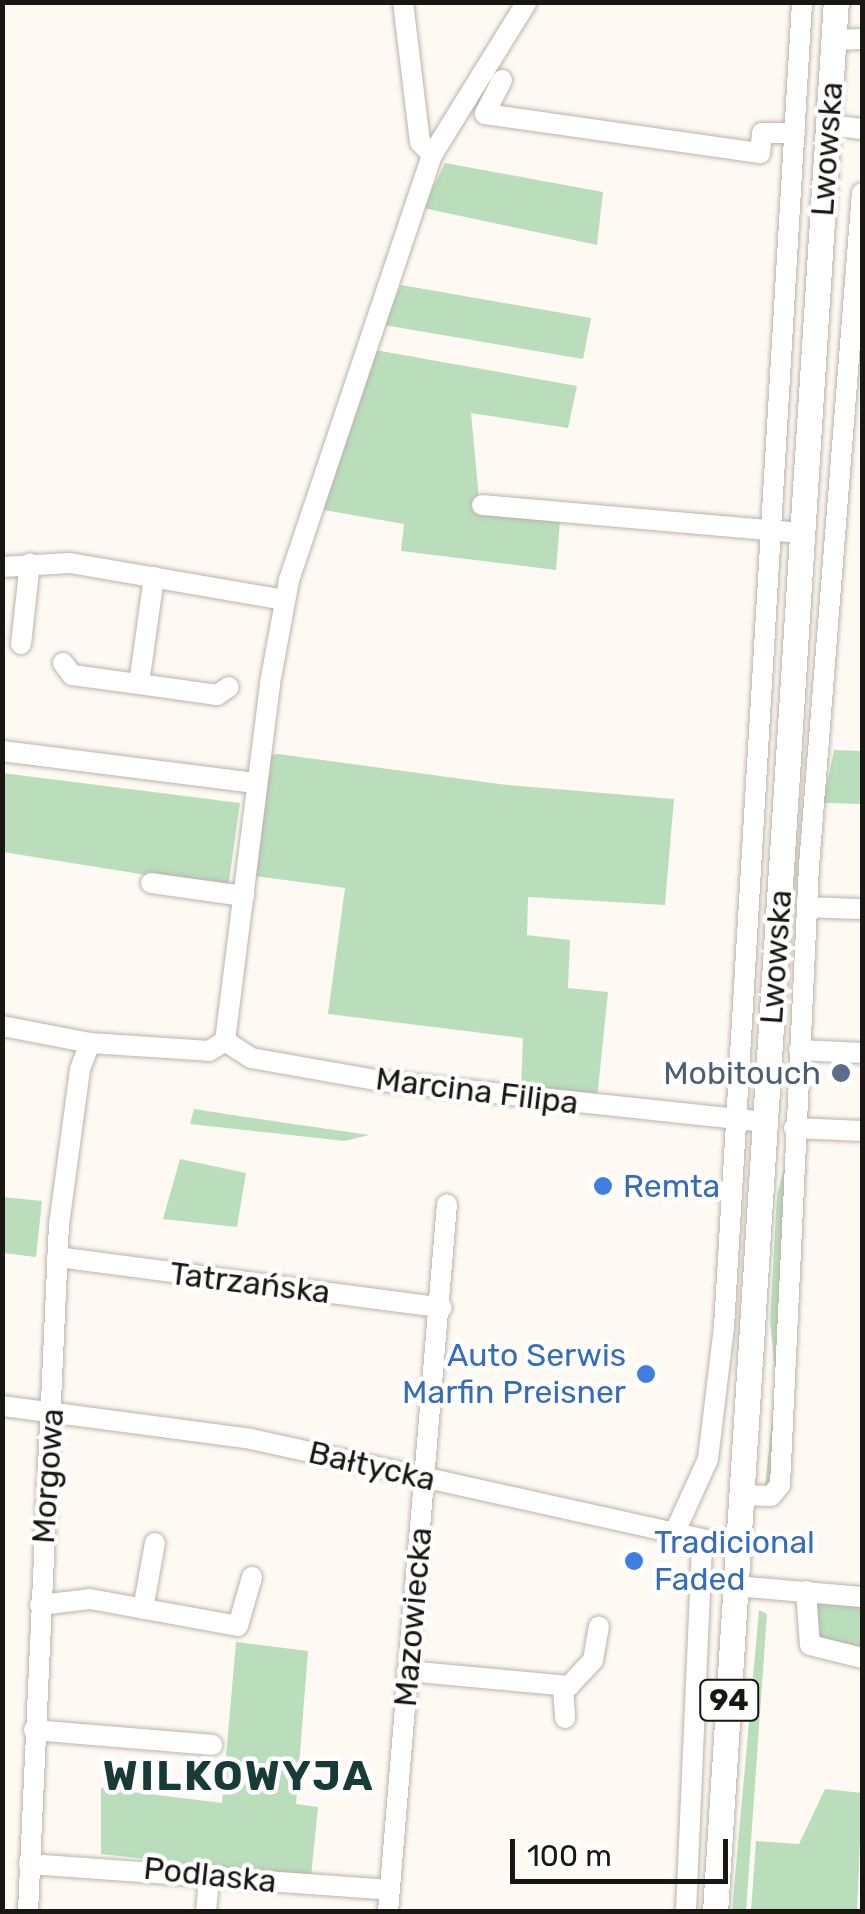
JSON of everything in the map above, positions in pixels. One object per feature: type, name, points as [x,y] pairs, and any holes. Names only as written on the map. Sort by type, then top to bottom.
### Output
[{"type":"main road","name":"Lwowska","points":[[715,1912],[836,2]]},
{"type":"street","points":[[403,2],[420,142],[432,155]]},
{"type":"street","points":[[2,1026],[90,1044],[208,1051],[226,1041],[257,783],[291,575],[432,155],[527,2]]},
{"type":"street","points":[[674,1534],[708,1460],[729,1245],[802,2]]},
{"type":"street","points":[[834,40],[862,39]]},
{"type":"street","points":[[502,80],[485,114],[760,153],[762,133],[795,133]]},
{"type":"street","points":[[829,124],[862,129]]},
{"type":"street","points":[[742,1495],[771,1496],[780,1485],[808,882],[862,192]]},
{"type":"street","points":[[791,215],[823,217]]},
{"type":"street","points":[[788,272],[819,274]]},
{"type":"street","points":[[784,339],[815,342]]},
{"type":"street","points":[[781,380],[812,382]]},
{"type":"street","points":[[779,412],[810,414]]},
{"type":"street","points":[[482,504],[803,532]]},
{"type":"street","points":[[2,568],[30,563],[154,577],[284,600]]},
{"type":"street","points":[[20,644],[30,563]]},
{"type":"street","points":[[139,684],[154,577]]},
{"type":"street","points":[[768,586],[799,588]]},
{"type":"street","points":[[63,663],[72,675],[217,695],[229,687]]},
{"type":"street","points":[[760,702],[792,704]]},
{"type":"street","points":[[2,751],[257,783]]},
{"type":"street","points":[[756,758],[788,760]]},
{"type":"street","points":[[750,866],[808,882]]},
{"type":"street","points":[[150,883],[244,896]]},
{"type":"street","points":[[807,907],[862,909]]},
{"type":"street","points":[[745,928],[777,929]]},
{"type":"street","points":[[741,1000],[773,1002]]},
{"type":"street","name":"Marcina Filipa","points":[[226,1041],[260,1060],[382,1081],[765,1122]]},
{"type":"street","name":"Morgowa","points":[[28,1912],[58,1257],[80,1069],[90,1044]]},
{"type":"street","points":[[798,1050],[862,1053]]},
{"type":"street","points":[[738,1057],[769,1058]]},
{"type":"street","points":[[795,1121],[862,1119]]},
{"type":"street","points":[[795,1121],[862,1131]]},
{"type":"street","points":[[762,1157],[793,1158]]},
{"type":"street","points":[[731,1185],[761,1187]]},
{"type":"street","name":"Mazowiecka","points":[[388,1912],[442,1308],[447,1204]]},
{"type":"street","points":[[729,1245],[757,1246]]},
{"type":"street","name":"Tatrzańska","points":[[58,1257],[442,1308]]},
{"type":"street","name":"Bałtycka","points":[[2,1406],[251,1439],[738,1546]]},
{"type":"street","points":[[686,1912],[702,1540]]},
{"type":"street","points":[[143,1609],[155,1543]]},
{"type":"street","points":[[40,1605],[90,1599],[238,1626],[252,1576]]},
{"type":"street","points":[[736,1586],[862,1598]]},
{"type":"street","points":[[806,1590],[810,1644],[862,1658]]},
{"type":"street","points":[[407,1672],[563,1687],[588,1669],[600,1627]]},
{"type":"street","points":[[563,1687],[565,1718]]},
{"type":"street","points":[[34,1730],[212,1745]]},
{"type":"street","name":"Podlaska","points":[[30,1864],[390,1890]]},
{"type":"street","points":[[206,1912],[209,1874]]},
{"type":"green space","points":[[445,163],[603,192],[597,245],[423,208]]},
{"type":"green space","points":[[401,285],[591,318],[583,359],[384,325]]},
{"type":"green space","points":[[375,350],[577,386],[568,428],[471,413],[479,498],[561,509],[556,570],[401,551],[404,524],[318,509]]},
{"type":"green space","points":[[834,750],[862,751],[862,804],[823,803]]},
{"type":"green space","points":[[268,755],[507,785],[674,799],[665,905],[528,897],[527,935],[570,940],[568,988],[608,992],[597,1099],[521,1090],[523,1038],[328,1014],[345,888],[255,876]]},
{"type":"green space","points":[[2,773],[240,803],[228,888],[3,852]]},
{"type":"green space","points":[[194,1109],[369,1135],[345,1141],[190,1124]]},
{"type":"green space","points":[[180,1159],[246,1173],[237,1227],[163,1219]]},
{"type":"green space","points":[[785,1166],[774,1486],[765,1487],[776,1381],[770,1322],[777,1195]]},
{"type":"green space","points":[[3,1197],[42,1201],[36,1257],[3,1253]]},
{"type":"green space","points":[[820,1600],[862,1606],[862,1654],[821,1647],[813,1605]]},
{"type":"green space","points":[[759,1610],[767,1614],[746,1911],[732,1911]]},
{"type":"green space","points":[[236,1642],[308,1651],[296,1804],[318,1807],[311,1877],[101,1854],[101,1788],[222,1803]]},
{"type":"green space","points":[[825,1789],[862,1793],[857,1911],[751,1911],[756,1841],[799,1844]]},
{"type":"place","name":"Mobitouch","points":[[841,1073]]},
{"type":"place","name":"Remta","points":[[603,1186]]},
{"type":"place","name":"Auto Serwis Marfin Preisner","points":[[646,1374]]},
{"type":"place","name":"Tradicional Faded","points":[[634,1561]]},
{"type":"district","name":"WILKOWYJA","points":[[239,1776]]}]
